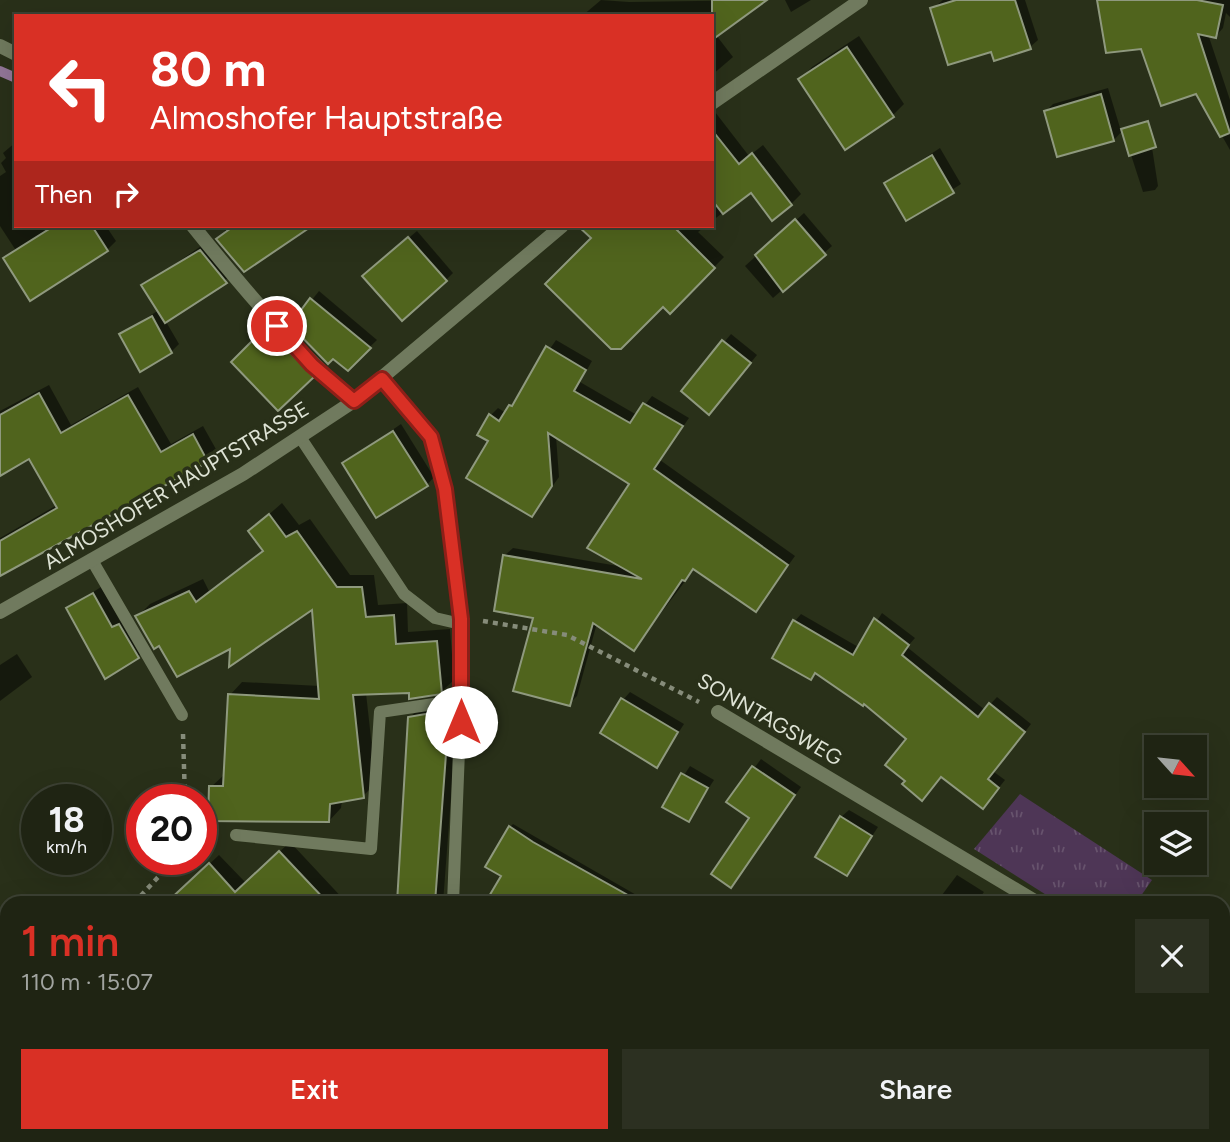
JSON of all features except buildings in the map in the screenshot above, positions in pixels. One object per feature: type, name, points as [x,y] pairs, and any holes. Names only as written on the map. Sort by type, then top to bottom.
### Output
[{"type":"street","points":[[714,102],[861,0]]},
{"type":"street","points":[[195,228],[243,288],[312,365],[354,401]]},
{"type":"street","name":"ALMOSHOFER HAUPTSTRASSE","points":[[0,612],[93,562],[243,474],[354,401],[560,228]]},
{"type":"street","points":[[382,379],[431,437],[445,489],[461,622],[461,700]]},
{"type":"street","name":"SONNTAGSWEG","points":[[718,712],[1026,896]]},
{"type":"lane","points":[[300,437],[404,594],[435,618],[461,622]]},
{"type":"lane","points":[[93,562],[182,715]]},
{"type":"lane","points":[[236,835],[371,849],[380,712],[461,700],[453,896]]},
{"type":"path","name":"SONNTAGSWEG","points":[[461,622],[543,629],[568,635],[718,712]]},
{"type":"path","points":[[182,715],[187,784]]},
{"type":"path","points":[[141,896],[160,875]]},
{"type":"green space","points":[[1020,794],[1152,880],[1141,896],[1048,896],[974,849]]},
{"type":"waterway","points":[[0,71],[14,77]]},
{"type":"route","points":[[277,326],[312,365],[354,401],[382,379],[431,437],[445,489],[461,619],[461,722]]}]
